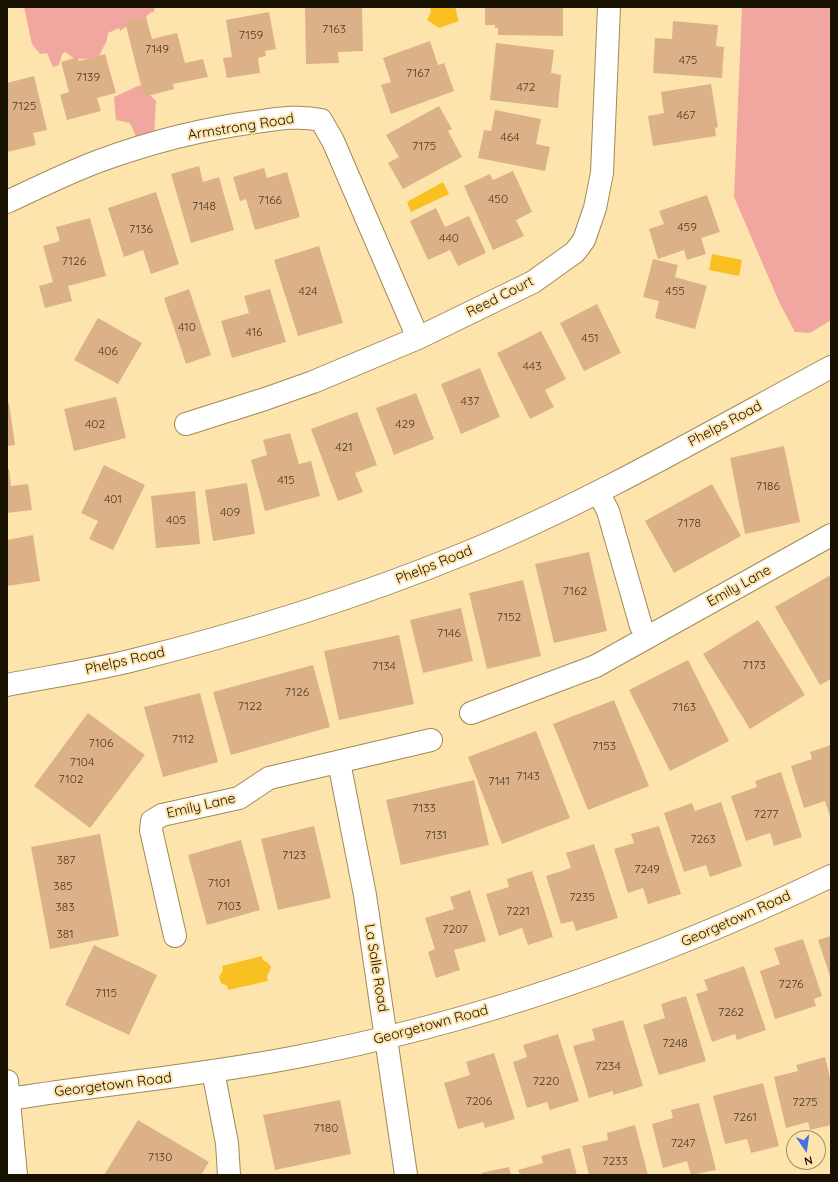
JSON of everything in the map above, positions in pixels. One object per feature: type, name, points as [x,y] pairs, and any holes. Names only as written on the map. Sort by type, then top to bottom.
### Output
[{"type":"street","name":"Reed Court","points":[[186,424],[313,382],[418,338],[533,282],[575,252],[584,240],[595,208],[602,173],[609,7]]},
{"type":"street","name":"Armstrong Road","points":[[7,202],[99,161],[192,134],[235,125],[288,118],[307,116],[321,120],[333,141],[418,338]]},
{"type":"street","name":"Phelps Road","points":[[7,685],[128,662],[255,628],[366,592],[463,555],[598,492],[831,367]]},
{"type":"street","points":[[598,492],[608,511],[641,626],[648,636]]},
{"type":"street","name":"Emily Lane","points":[[471,713],[596,666],[831,535]]},
{"type":"street","name":"Emily Lane","points":[[175,936],[151,830],[152,821],[162,815],[239,798],[269,778],[431,740]]},
{"type":"street","name":"La Salle Road","points":[[339,762],[357,848],[387,1037],[406,1175]]},
{"type":"street","name":"Georgetown Road","points":[[8,1090],[213,1071],[291,1058],[387,1037],[525,999],[600,974],[684,942],[831,876]]},
{"type":"street","points":[[213,1071],[227,1143],[229,1175]]},
{"type":"street","points":[[8,1090],[16,1175]]},
{"type":"shaded area","points":[[24,7],[157,7],[154,9],[154,12],[150,13],[139,21],[120,31],[119,28],[108,33],[107,40],[98,58],[75,59],[65,52],[62,54],[59,65],[53,67],[47,53],[40,54],[32,44]]},
{"type":"shaded area","points":[[430,7],[455,7],[459,21],[439,28],[427,20],[431,12]]},
{"type":"shaded area","points":[[742,7],[831,7],[831,320],[810,333],[795,332],[780,304],[734,197]]},
{"type":"shaded area","points":[[140,85],[156,101],[154,139],[137,139],[130,123],[116,120],[114,97]]},
{"type":"shaded area","points":[[443,182],[449,194],[411,212],[407,202]]},
{"type":"shaded area","points":[[712,254],[742,260],[739,276],[709,270]]},
{"type":"shaded area","points":[[262,956],[263,960],[271,967],[267,977],[268,981],[228,990],[227,986],[221,983],[219,977],[223,970],[222,966]]},
{"type":"building","points":[[305,7],[362,7],[363,51],[338,52],[339,63],[306,64]]},
{"type":"building","points":[[485,7],[563,7],[563,36],[498,35],[498,28],[495,28],[495,25],[485,25]]},
{"type":"building","points":[[269,12],[276,49],[265,51],[266,56],[258,58],[260,73],[227,78],[223,58],[232,57],[226,20]]},
{"type":"building","points":[[146,17],[152,39],[177,33],[185,63],[203,59],[208,77],[173,84],[174,89],[144,97],[125,22]]},
{"type":"building","points":[[673,21],[718,25],[716,46],[724,47],[722,78],[653,73],[655,38],[672,39]]},
{"type":"building","points":[[430,41],[438,65],[444,63],[454,91],[391,114],[381,85],[391,82],[383,58]]},
{"type":"building","points":[[496,43],[554,50],[551,73],[561,75],[558,108],[490,100]]},
{"type":"building","points":[[105,54],[116,93],[97,98],[101,111],[67,120],[60,95],[69,92],[61,62],[78,57],[79,61]]},
{"type":"building","points":[[34,76],[47,130],[33,133],[36,145],[7,152],[7,83]]},
{"type":"building","points":[[711,84],[718,127],[715,128],[716,136],[653,146],[648,116],[664,113],[661,92]]},
{"type":"building","points":[[439,106],[452,129],[448,131],[462,157],[403,189],[388,163],[399,157],[386,135]]},
{"type":"building","points":[[495,110],[541,119],[536,144],[550,147],[545,171],[478,158],[484,130],[491,131]]},
{"type":"building","points":[[199,166],[203,182],[219,177],[234,230],[191,243],[171,174]]},
{"type":"building","points":[[264,168],[267,178],[287,172],[300,217],[255,230],[246,199],[240,201],[233,177]]},
{"type":"building","points":[[513,171],[532,212],[516,220],[524,236],[493,250],[464,186],[490,174],[493,180]]},
{"type":"building","points":[[156,192],[179,264],[151,274],[143,250],[124,257],[108,208]]},
{"type":"building","points":[[707,195],[720,232],[701,238],[706,254],[687,260],[684,250],[658,259],[649,229],[664,224],[659,211]]},
{"type":"building","points":[[436,208],[445,227],[469,216],[486,253],[458,266],[450,250],[428,260],[410,221]]},
{"type":"building","points":[[90,218],[106,276],[68,286],[72,301],[45,308],[39,286],[53,282],[43,246],[60,241],[56,227]]},
{"type":"building","points":[[319,246],[343,323],[298,336],[274,260]]},
{"type":"building","points":[[653,259],[678,265],[675,277],[707,286],[695,329],[655,318],[659,301],[643,297]]},
{"type":"building","points":[[189,289],[211,355],[186,364],[164,298]]},
{"type":"building","points":[[270,289],[286,342],[232,358],[221,321],[249,313],[244,296]]},
{"type":"building","points":[[597,304],[621,353],[584,371],[560,323]]},
{"type":"building","points":[[98,318],[142,343],[118,384],[74,360]]},
{"type":"building","points":[[541,331],[566,379],[545,390],[554,407],[530,419],[497,353]]},
{"type":"building","points":[[480,368],[500,417],[461,434],[441,384]]},
{"type":"building","points":[[416,393],[434,439],[394,455],[376,408]]},
{"type":"building","points":[[116,397],[126,438],[74,451],[64,409]]},
{"type":"building","points":[[9,403],[15,445],[7,446],[7,404]]},
{"type":"building","points":[[357,412],[377,465],[355,473],[363,492],[338,501],[311,429]]},
{"type":"building","points":[[290,433],[299,464],[311,461],[320,496],[265,511],[251,460],[267,455],[263,440]]},
{"type":"building","points":[[784,446],[800,522],[745,534],[730,458]]},
{"type":"building","points":[[104,465],[145,485],[113,550],[89,539],[98,521],[81,513]]},
{"type":"building","points":[[7,469],[9,469],[11,486],[28,484],[32,510],[7,513]]},
{"type":"building","points":[[247,483],[255,534],[213,541],[205,490]]},
{"type":"building","points":[[712,484],[741,536],[674,573],[645,521]]},
{"type":"building","points":[[195,491],[200,544],[156,548],[151,496]]},
{"type":"building","points":[[33,535],[40,581],[7,586],[7,540]]},
{"type":"building","points":[[589,552],[607,631],[554,643],[535,564]]},
{"type":"building","points":[[829,576],[831,580],[831,679],[820,685],[775,607]]},
{"type":"building","points":[[523,580],[541,656],[487,669],[469,593]]},
{"type":"building","points":[[461,608],[473,661],[423,673],[410,620]]},
{"type":"building","points":[[758,620],[805,695],[750,729],[703,654]]},
{"type":"building","points":[[399,635],[414,704],[339,720],[324,651]]},
{"type":"building","points":[[688,660],[729,741],[670,771],[629,690]]},
{"type":"building","points":[[313,665],[330,727],[231,755],[213,692]]},
{"type":"building","points":[[200,693],[218,762],[163,777],[144,707]]},
{"type":"building","points":[[614,700],[649,786],[588,810],[553,724]]},
{"type":"building","points":[[88,713],[145,755],[90,828],[34,786]]},
{"type":"building","points":[[536,731],[570,818],[502,844],[468,757]]},
{"type":"building","points":[[831,745],[831,819],[825,801],[804,808],[791,766],[812,759],[810,752]]},
{"type":"building","points":[[781,772],[802,837],[774,846],[770,833],[746,841],[731,796],[757,787],[755,781]]},
{"type":"building","points":[[474,780],[489,845],[401,865],[386,800]]},
{"type":"building","points":[[721,802],[742,866],[710,877],[706,865],[684,872],[664,813],[692,803],[695,811]]},
{"type":"building","points":[[314,826],[331,898],[278,910],[261,839]]},
{"type":"building","points":[[659,826],[681,894],[648,904],[643,888],[628,893],[614,849],[634,843],[631,834]]},
{"type":"building","points":[[100,834],[119,936],[50,949],[31,847]]},
{"type":"building","points":[[241,840],[260,910],[207,925],[188,855]]},
{"type":"building","points":[[594,844],[618,918],[576,931],[573,921],[561,924],[546,876],[571,868],[566,853]]},
{"type":"building","points":[[532,871],[553,937],[528,945],[522,928],[499,936],[486,894],[509,887],[507,879]]},
{"type":"building","points":[[470,890],[486,941],[454,950],[460,970],[436,978],[428,952],[435,949],[425,918],[454,909],[450,897]]},
{"type":"building","points":[[831,936],[831,979],[818,940]]},
{"type":"building","points":[[803,939],[822,996],[814,999],[816,1006],[775,1019],[760,971],[780,964],[774,948]]},
{"type":"building","points":[[94,945],[157,975],[129,1035],[65,1005]]},
{"type":"building","points":[[744,966],[766,1030],[737,1040],[735,1034],[712,1042],[696,994],[708,990],[704,980]]},
{"type":"building","points":[[686,996],[706,1061],[659,1075],[643,1025],[665,1018],[661,1004]]},
{"type":"building","points":[[623,1020],[643,1086],[613,1095],[613,1091],[589,1098],[573,1046],[595,1040],[592,1029]]},
{"type":"building","points":[[558,1034],[579,1101],[550,1110],[547,1102],[527,1108],[513,1062],[527,1057],[523,1045]]},
{"type":"building","points":[[494,1053],[515,1119],[485,1128],[483,1122],[458,1129],[444,1083],[470,1075],[466,1062]]},
{"type":"building","points":[[825,1057],[831,1082],[831,1125],[810,1130],[808,1122],[786,1128],[774,1077],[798,1071],[796,1065]]},
{"type":"building","points":[[763,1083],[779,1146],[751,1153],[747,1139],[725,1144],[713,1096]]},
{"type":"building","points":[[340,1100],[351,1154],[275,1170],[263,1115]]},
{"type":"building","points":[[699,1103],[716,1170],[691,1175],[687,1161],[663,1168],[652,1124],[673,1118],[671,1110]]},
{"type":"building","points":[[138,1120],[209,1162],[201,1175],[104,1175]]},
{"type":"building","points":[[635,1125],[648,1175],[589,1175],[582,1146],[608,1140],[607,1133]]},
{"type":"building","points":[[570,1148],[577,1175],[520,1175],[518,1170],[543,1163],[541,1156]]},
{"type":"building","points":[[509,1167],[511,1175],[482,1175],[481,1173]]}]
